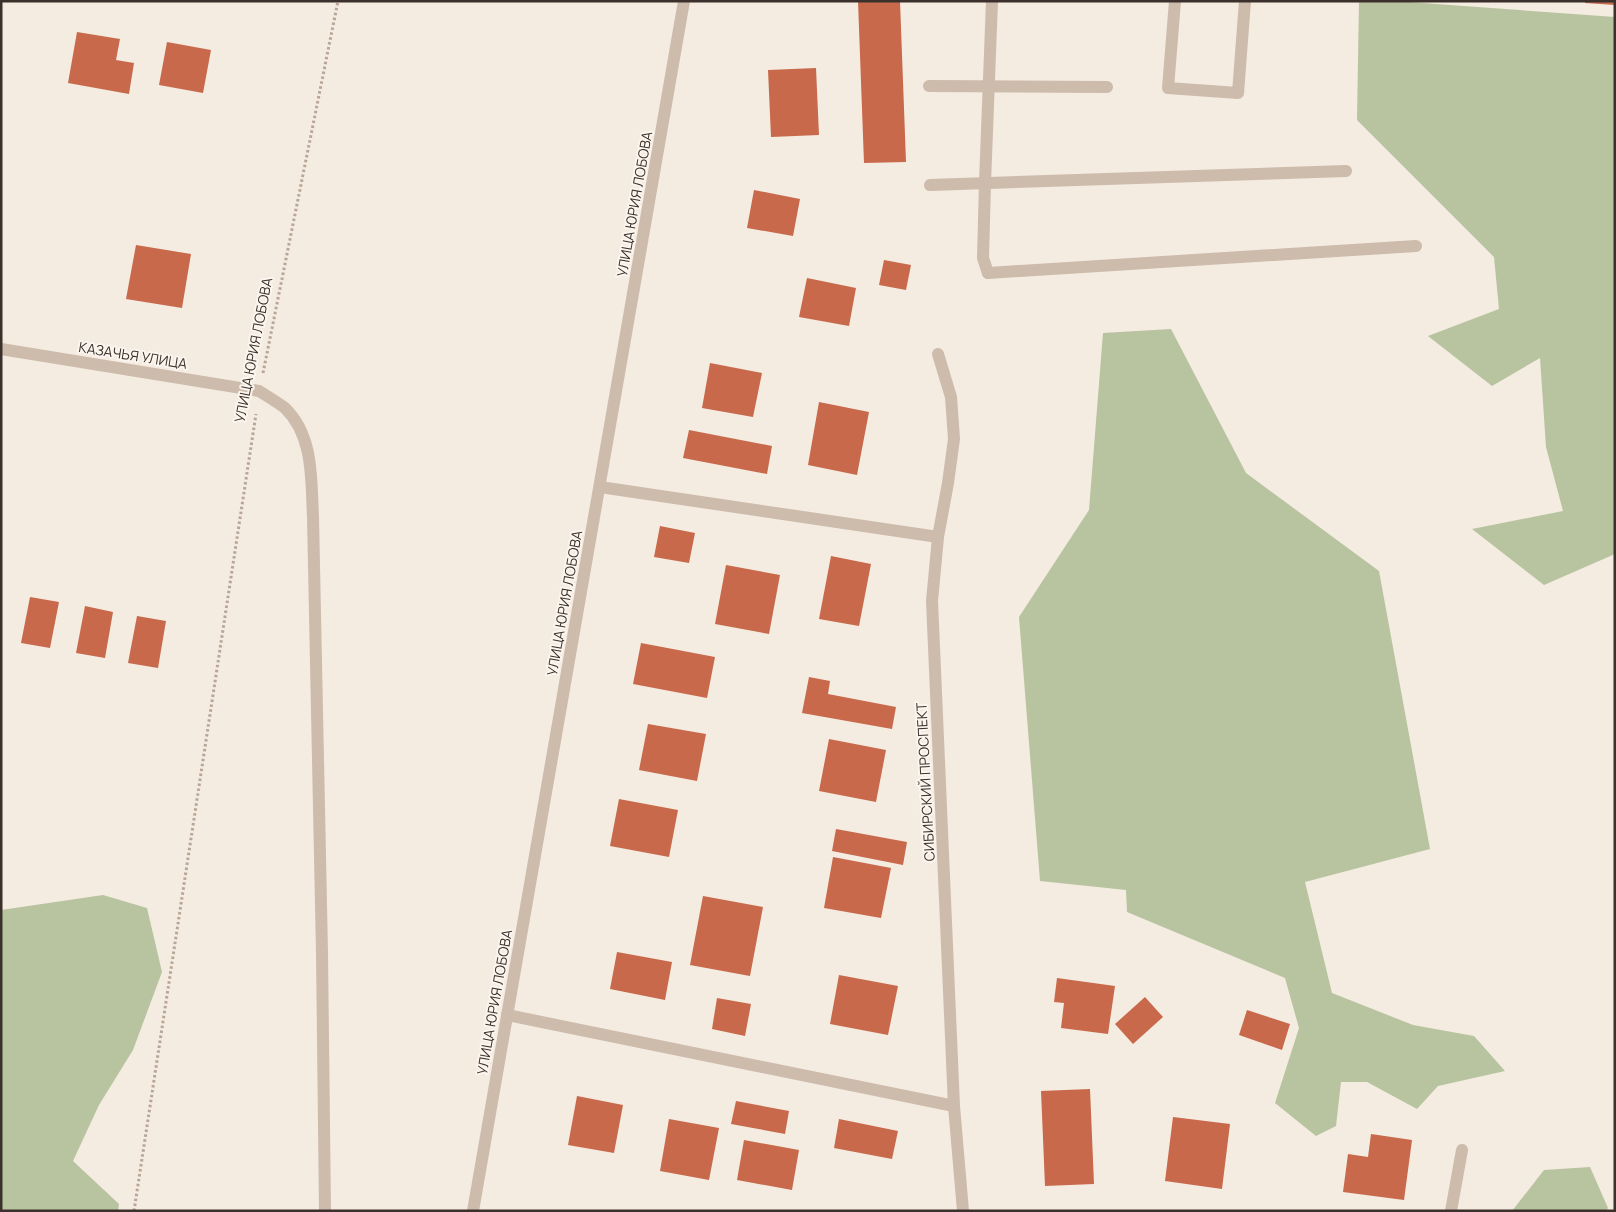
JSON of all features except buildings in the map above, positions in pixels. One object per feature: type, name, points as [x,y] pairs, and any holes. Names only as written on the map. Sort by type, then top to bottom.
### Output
[{"type":"street","name":"УЛИЦА ЮРИЯ ЛОБОВА","points":[[473,1211],[684,1]]},
{"type":"street","points":[[992,1],[984,183],[984,258],[988,273],[1416,246]]},
{"type":"street","points":[[1175,1],[1168,88],[1238,93],[1245,1]]},
{"type":"street","points":[[929,86],[1107,87]]},
{"type":"street","points":[[930,185],[1346,171]]},
{"type":"street","name":"КАЗАЧЬЯ УЛИЦА","points":[[1,349],[259,391]]},
{"type":"street","name":"СИБИРСКИЙ ПРОСПЕКТ","points":[[938,354],[951,397],[954,439],[938,537],[932,601],[954,1106],[964,1211]]},
{"type":"street","points":[[259,391],[285,409],[303,434],[311,467],[322,953],[324,1211]]},
{"type":"street","points":[[600,487],[938,537]]},
{"type":"street","points":[[507,1015],[954,1106]]},
{"type":"street","points":[[1451,1211],[1462,1150]]},
{"type":"path","name":"УЛИЦА ЮРИЯ ЛОБОВА","points":[[134,1211],[259,391],[338,1]]},
{"type":"green space","points":[[1359,1],[1395,1],[1615,17],[1615,554],[1544,585],[1472,529],[1563,511],[1546,447],[1540,358],[1492,386],[1428,336],[1499,309],[1494,257],[1357,120]]},
{"type":"green space","points":[[1171,329],[1246,473],[1379,571],[1430,849],[1305,882],[1332,993],[1413,1025],[1474,1036],[1505,1071],[1438,1086],[1417,1109],[1367,1082],[1341,1082],[1336,1126],[1316,1136],[1275,1103],[1299,1028],[1285,978],[1127,912],[1126,890],[1040,881],[1019,617],[1089,510],[1103,333]]},
{"type":"green space","points":[[103,895],[147,908],[162,972],[133,1050],[99,1105],[73,1161],[119,1204],[118,1211],[1,1211],[1,910]]},
{"type":"green space","points":[[1590,1167],[1608,1208],[1606,1211],[1512,1211],[1544,1170]]}]
